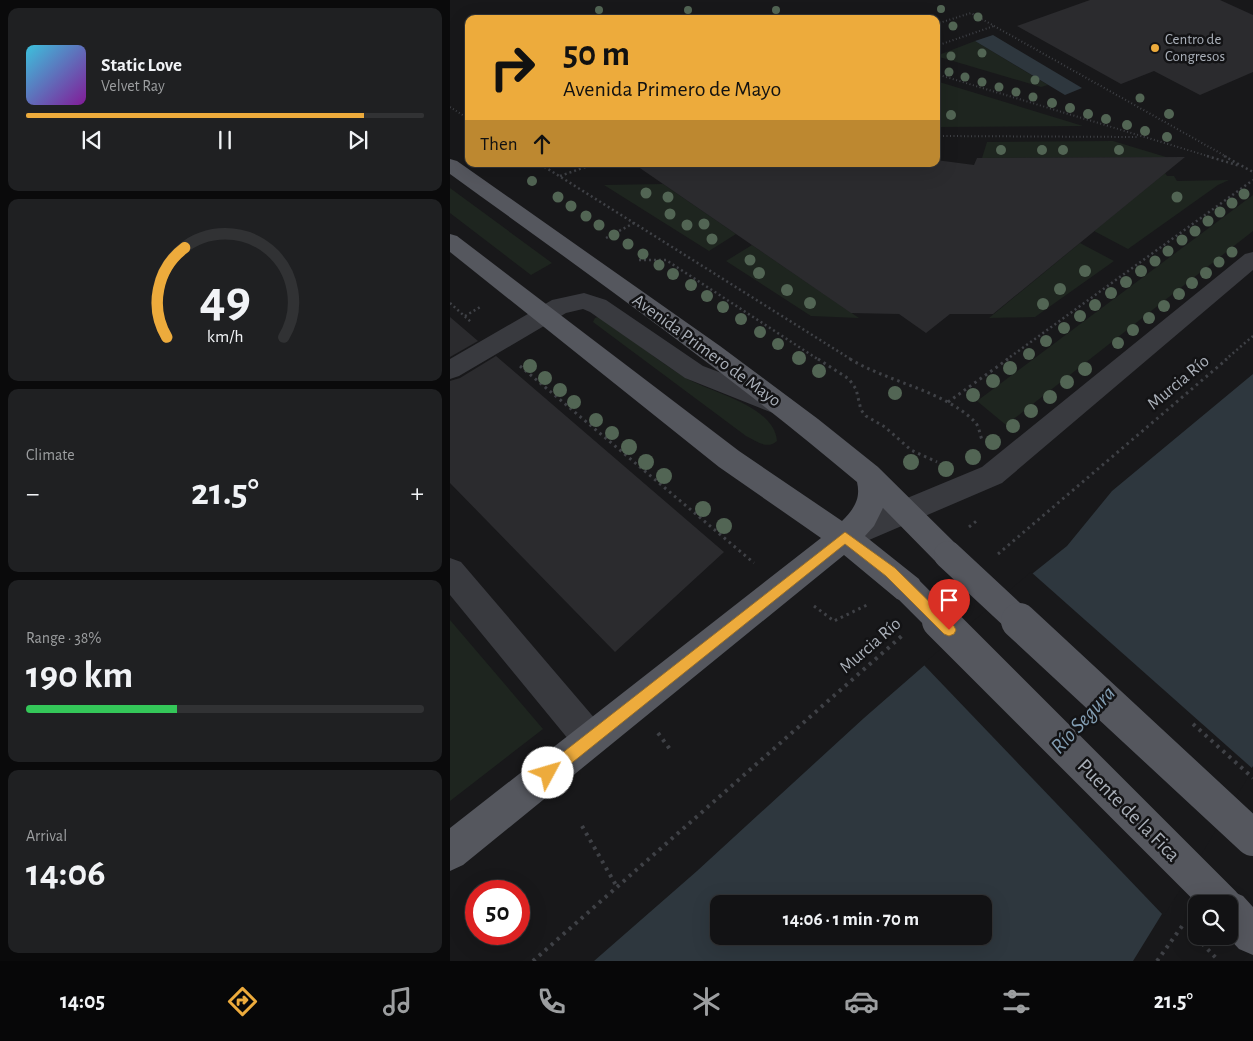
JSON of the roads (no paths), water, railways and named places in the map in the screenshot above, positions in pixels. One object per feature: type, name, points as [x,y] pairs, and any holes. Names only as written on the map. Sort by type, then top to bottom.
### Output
[{"type":"main road","name":"Avenida Primero de Mayo","points":[[450,165],[712,352],[848,456],[946,552],[1253,838]]},
{"type":"main road","points":[[450,241],[754,478],[845,537]]},
{"type":"main road","points":[[450,852],[845,537],[860,522],[872,503],[873,489],[868,475]]},
{"type":"main road","name":"Puente de la Fica","points":[[845,537],[891,572],[1214,895]]},
{"type":"street","points":[[845,537],[992,475],[1253,259]]},
{"type":"street","points":[[450,370],[543,314],[569,303],[584,301],[592,303],[694,372],[785,408]]},
{"type":"street","points":[[450,572],[590,739]]},
{"type":"water","points":[[993,35],[1082,88],[1065,95],[975,41]]},
{"type":"water","name":"Río Segura","points":[[1253,374],[1253,766],[1133,961],[594,961],[697,871],[864,718],[997,602],[1067,546],[1112,491]]},
{"type":"place","name":"Centro de Congresos","points":[[1155,48]]}]
